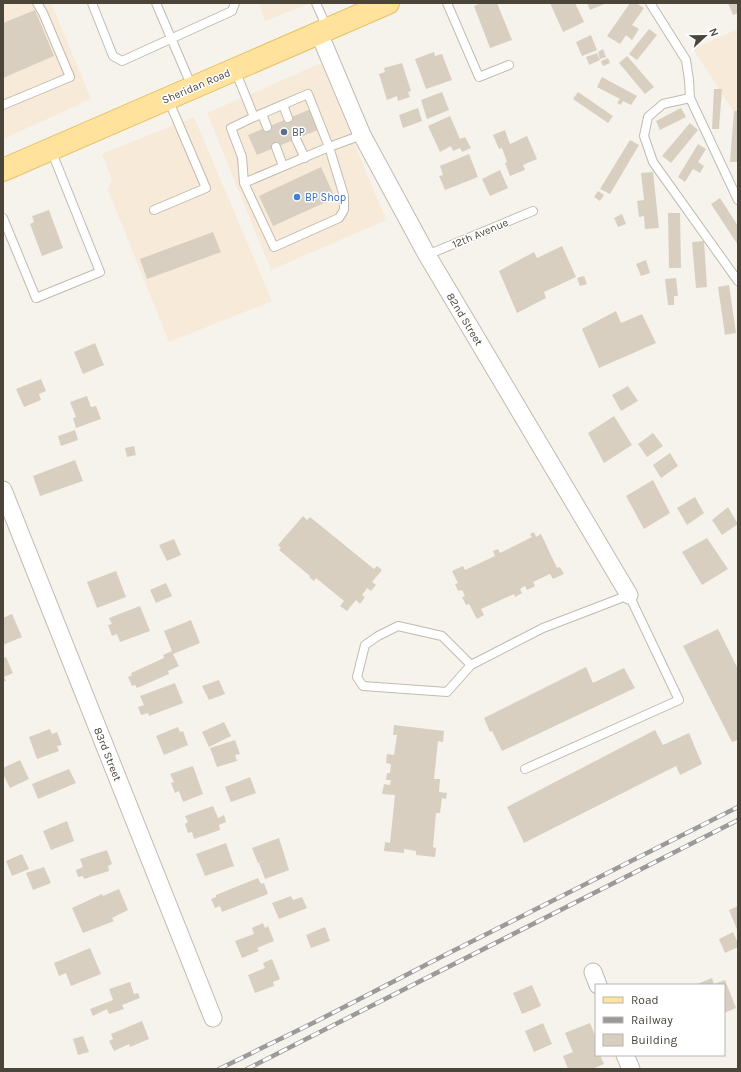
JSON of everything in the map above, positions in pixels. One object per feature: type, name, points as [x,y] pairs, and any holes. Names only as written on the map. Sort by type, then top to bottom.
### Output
[{"type":"main road","name":"Sheridan Road","points":[[3,170],[388,3]]},
{"type":"street","name":"82nd Street","points":[[323,31],[362,135],[427,255],[629,595]]},
{"type":"street","name":"83rd Street","points":[[3,490],[213,1018]]},
{"type":"street","points":[[625,1056],[631,1069]]},
{"type":"lane","points":[[3,105],[70,77],[44,13],[37,3]]},
{"type":"lane","points":[[92,3],[113,56],[122,61],[232,11],[235,3]]},
{"type":"lane","points":[[156,3],[192,88]]},
{"type":"lane","points":[[316,3],[323,31]]},
{"type":"lane","points":[[447,3],[479,77],[509,64]]},
{"type":"lane","points":[[650,3],[686,60],[690,98],[738,200]]},
{"type":"lane","points":[[234,69],[254,117]]},
{"type":"lane","points":[[308,94],[330,147],[344,196],[344,210],[339,218],[274,247],[244,183],[242,157],[231,128],[262,114],[308,94]]},
{"type":"lane","points":[[154,210],[206,188],[168,98]]},
{"type":"lane","points":[[690,98],[663,104],[648,118],[644,136],[653,162],[738,282]]},
{"type":"lane","points":[[283,105],[288,118]]},
{"type":"lane","points":[[262,114],[267,127]]},
{"type":"lane","points":[[244,183],[362,135]]},
{"type":"lane","points":[[296,139],[305,158]]},
{"type":"lane","points":[[276,147],[283,166]]},
{"type":"lane","points":[[3,218],[36,298],[100,272],[51,149]]},
{"type":"lane","name":"12th Avenue","points":[[427,255],[533,211]]},
{"type":"lane","points":[[471,664],[442,636],[398,626],[378,636],[365,645],[357,677],[363,686],[447,692],[471,664],[543,628],[629,595],[679,700],[525,768]]},
{"type":"shaded area","points":[[3,3],[51,3],[91,99],[3,139]]},
{"type":"shaded area","points":[[259,3],[310,3],[265,21]]},
{"type":"shaded area","points":[[738,29],[738,118],[693,49]]},
{"type":"shaded area","points":[[321,63],[386,220],[271,270],[207,113]]},
{"type":"shaded area","points":[[194,117],[272,301],[169,342],[108,190],[112,179],[102,154]]},
{"type":"building","points":[[482,3],[497,3],[512,40],[490,48],[474,6]]},
{"type":"building","points":[[550,3],[575,3],[584,22],[563,32]]},
{"type":"building","points":[[587,3],[607,3],[590,10]]},
{"type":"building","points":[[630,3],[636,3],[644,8],[632,25],[639,29],[632,40],[626,35],[620,44],[607,36]]},
{"type":"building","points":[[728,3],[738,3],[738,13],[733,15]]},
{"type":"building","points":[[35,10],[54,56],[3,78],[3,23]]},
{"type":"building","points":[[649,29],[657,35],[637,60],[629,54]]},
{"type":"building","points":[[591,35],[597,50],[582,56],[576,42]]},
{"type":"building","points":[[603,49],[606,57],[600,59],[598,52]]},
{"type":"building","points":[[434,52],[435,56],[442,54],[452,80],[426,89],[415,59]]},
{"type":"building","points":[[597,53],[600,60],[589,65],[586,57]]},
{"type":"building","points":[[627,56],[654,87],[645,94],[619,63]]},
{"type":"building","points":[[608,58],[610,63],[603,66],[601,61]]},
{"type":"building","points":[[402,63],[411,91],[408,92],[410,97],[398,101],[397,96],[387,100],[379,74],[385,72],[384,68]]},
{"type":"building","points":[[602,77],[637,96],[631,105],[623,101],[621,105],[617,103],[620,99],[597,87]]},
{"type":"building","points":[[714,89],[722,89],[719,129],[712,129]]},
{"type":"building","points":[[442,92],[449,110],[427,119],[421,100]]},
{"type":"building","points":[[578,92],[613,116],[608,123],[573,99]]},
{"type":"building","points":[[418,108],[422,121],[403,128],[399,115]]},
{"type":"building","points":[[681,108],[686,117],[660,130],[656,121]]},
{"type":"building","name":"BP","points":[[311,109],[320,129],[257,155],[248,135]]},
{"type":"building","points":[[734,111],[738,111],[737,162],[730,162]]},
{"type":"building","points":[[450,116],[460,139],[465,137],[471,148],[462,152],[460,148],[453,151],[451,146],[440,152],[428,126]]},
{"type":"building","points":[[690,123],[698,130],[671,163],[662,156]]},
{"type":"building","points":[[505,130],[510,144],[527,136],[537,159],[523,165],[525,170],[510,176],[505,163],[507,162],[502,148],[499,149],[493,135]]},
{"type":"building","points":[[630,140],[639,145],[610,194],[600,189]]},
{"type":"building","points":[[698,144],[706,149],[698,162],[704,166],[700,173],[693,169],[685,182],[678,177]]},
{"type":"building","points":[[469,154],[478,177],[445,190],[439,176],[443,175],[440,166]]},
{"type":"building","name":"BP Shop","points":[[321,167],[335,198],[273,226],[259,196]]},
{"type":"building","points":[[500,170],[508,188],[490,196],[482,179]]},
{"type":"building","points":[[653,172],[659,228],[645,229],[644,216],[639,217],[637,201],[644,200],[641,173]]},
{"type":"building","points":[[598,191],[604,195],[600,201],[594,197]]},
{"type":"building","points":[[720,198],[738,226],[738,245],[711,204]]},
{"type":"building","points":[[49,210],[63,248],[42,256],[30,224],[34,222],[32,216]]},
{"type":"building","points":[[668,213],[680,213],[681,268],[669,268]]},
{"type":"building","points":[[622,214],[626,224],[618,227],[614,218]]},
{"type":"building","points":[[213,232],[221,252],[147,279],[140,259]]},
{"type":"building","points":[[704,241],[707,287],[696,288],[692,242]]},
{"type":"building","points":[[562,246],[576,277],[544,292],[546,298],[517,313],[499,271],[534,252],[537,258]]},
{"type":"building","points":[[646,260],[650,273],[641,276],[636,264]]},
{"type":"building","points":[[584,276],[587,284],[580,286],[577,278]]},
{"type":"building","points":[[676,278],[678,296],[674,296],[674,305],[668,305],[665,279]]},
{"type":"building","points":[[729,285],[736,333],[725,335],[718,287]]},
{"type":"building","points":[[616,311],[621,323],[642,314],[656,343],[599,368],[582,329]]},
{"type":"building","points":[[95,343],[104,365],[83,374],[74,352]]},
{"type":"building","points":[[41,379],[46,391],[39,394],[41,400],[24,407],[16,389]]},
{"type":"building","points":[[628,386],[638,401],[621,411],[612,395]]},
{"type":"building","points":[[87,396],[91,407],[96,406],[101,419],[76,428],[73,418],[76,417],[70,402]]},
{"type":"building","points":[[614,416],[632,445],[604,463],[588,433]]},
{"type":"building","points":[[75,430],[78,440],[61,446],[58,436]]},
{"type":"building","points":[[653,433],[663,446],[647,457],[638,444]]},
{"type":"building","points":[[134,446],[136,455],[127,457],[125,448]]},
{"type":"building","points":[[670,453],[678,466],[661,478],[653,465]]},
{"type":"building","points":[[75,460],[83,481],[40,496],[33,476]]},
{"type":"building","points":[[653,480],[670,513],[644,529],[626,496]]},
{"type":"building","points":[[695,497],[704,513],[687,525],[677,508]]},
{"type":"building","points":[[728,507],[738,524],[722,535],[712,520]]},
{"type":"building","points":[[303,516],[307,520],[310,517],[374,569],[377,566],[382,570],[372,582],[376,585],[371,591],[367,588],[362,595],[365,597],[360,604],[356,600],[347,611],[340,606],[344,601],[316,578],[314,581],[279,550],[281,548],[278,545]]},
{"type":"building","points":[[534,532],[536,537],[541,534],[557,568],[560,567],[564,574],[553,579],[550,574],[533,582],[535,586],[527,590],[525,586],[520,589],[522,593],[515,597],[514,594],[481,609],[484,615],[477,619],[469,604],[466,605],[462,597],[465,596],[462,590],[458,591],[455,584],[458,583],[452,571],[463,566],[465,570],[495,556],[493,551],[498,549],[500,553],[532,537],[530,534]]},
{"type":"building","points":[[707,538],[728,569],[702,585],[682,552]]},
{"type":"building","points":[[174,539],[181,555],[167,561],[159,545]]},
{"type":"building","points":[[116,571],[126,597],[97,608],[87,582]]},
{"type":"building","points":[[166,583],[172,596],[156,603],[150,590]]},
{"type":"building","points":[[140,606],[150,631],[120,642],[117,634],[112,636],[108,625],[112,624],[109,618]]},
{"type":"building","points":[[12,614],[22,637],[3,645],[3,618]]},
{"type":"building","points":[[191,620],[200,643],[173,654],[179,666],[168,671],[169,674],[137,688],[135,685],[132,686],[128,677],[132,675],[131,673],[164,658],[163,655],[172,651],[164,631]]},
{"type":"building","points":[[718,629],[738,669],[738,740],[732,742],[683,646]]},
{"type":"building","points":[[6,657],[13,673],[4,677],[6,681],[3,682],[3,658]]},
{"type":"building","points":[[586,667],[593,683],[624,668],[635,688],[502,751],[492,731],[490,732],[484,718]]},
{"type":"building","points":[[219,680],[225,694],[209,700],[202,686]]},
{"type":"building","points":[[175,683],[183,703],[149,716],[148,713],[141,715],[138,707],[144,705],[140,696]]},
{"type":"building","points":[[224,722],[231,736],[209,747],[202,732]]},
{"type":"building","points":[[394,725],[444,731],[443,742],[438,741],[434,779],[440,779],[439,792],[447,793],[446,799],[442,798],[440,813],[436,813],[433,847],[436,848],[435,857],[416,855],[416,851],[404,849],[404,853],[384,851],[385,842],[390,843],[395,795],[382,794],[384,784],[390,785],[391,780],[386,780],[387,773],[390,773],[391,764],[386,763],[387,754],[394,755],[397,735],[393,735]]},
{"type":"building","points":[[178,727],[180,732],[183,731],[188,745],[164,755],[156,736]]},
{"type":"building","points":[[50,729],[52,734],[57,732],[62,745],[57,746],[59,751],[37,759],[29,737]]},
{"type":"building","points":[[655,730],[663,745],[689,733],[702,764],[680,775],[676,766],[524,843],[507,807]]},
{"type":"building","points":[[235,740],[240,754],[235,755],[237,761],[217,767],[210,748]]},
{"type":"building","points":[[20,760],[29,779],[10,788],[3,774],[3,768]]},
{"type":"building","points":[[193,766],[203,794],[183,802],[179,791],[175,793],[171,783],[174,782],[170,774]]},
{"type":"building","points":[[69,769],[76,783],[38,799],[32,784]]},
{"type":"building","points":[[250,777],[256,793],[231,802],[225,787]]},
{"type":"building","points":[[213,806],[218,818],[224,815],[226,822],[219,825],[220,830],[194,839],[192,832],[188,833],[185,824],[188,822],[185,816]]},
{"type":"building","points":[[67,821],[74,841],[51,850],[43,831]]},
{"type":"building","points":[[279,838],[289,870],[265,879],[259,863],[266,860],[258,863],[252,848]]},
{"type":"building","points":[[226,843],[234,866],[205,876],[196,854]]},
{"type":"building","points":[[107,850],[112,864],[108,866],[109,871],[84,879],[83,876],[78,877],[76,870],[83,867],[80,859]]},
{"type":"building","points":[[22,854],[29,869],[12,876],[6,861]]},
{"type":"building","points":[[44,867],[51,883],[33,890],[26,873]]},
{"type":"building","points":[[258,878],[261,884],[264,883],[268,894],[222,912],[220,906],[215,908],[211,899],[216,897],[216,895]]},
{"type":"building","points":[[119,889],[128,910],[112,918],[114,921],[83,933],[72,908],[102,894],[103,896]]},
{"type":"building","points":[[291,896],[293,900],[302,897],[307,908],[279,919],[272,903]]},
{"type":"building","points":[[738,906],[738,932],[729,910]]},
{"type":"building","points":[[263,923],[265,928],[268,926],[274,941],[257,948],[259,951],[242,958],[235,941],[254,934],[252,928]]},
{"type":"building","points":[[325,927],[330,941],[311,948],[306,935]]},
{"type":"building","points":[[733,932],[738,943],[738,947],[725,953],[719,939]]},
{"type":"building","points":[[90,948],[101,974],[71,986],[66,973],[59,976],[54,963]]},
{"type":"building","points":[[272,959],[280,979],[273,982],[274,986],[255,993],[248,975],[265,968],[263,963]]},
{"type":"building","points":[[712,978],[714,984],[697,984]]},
{"type":"building","points":[[725,980],[736,1008],[725,1013],[725,984],[714,984]]},
{"type":"building","points":[[130,982],[134,994],[138,993],[140,998],[122,1005],[124,1009],[109,1014],[107,1009],[93,1016],[90,1009],[113,1000],[109,989]]},
{"type":"building","points":[[532,985],[541,1006],[522,1014],[513,993]]},
{"type":"building","points":[[142,1021],[149,1039],[130,1047],[129,1044],[114,1051],[109,1041],[113,1039],[111,1034]]},
{"type":"building","points":[[543,1023],[552,1044],[534,1052],[525,1031]]},
{"type":"building","points":[[590,1023],[595,1036],[595,1056],[600,1056],[604,1064],[592,1069],[568,1069],[563,1056],[573,1052],[565,1033]]},
{"type":"building","points":[[83,1036],[89,1052],[78,1055],[73,1039]]},
{"type":"railway","points":[[219,1069],[315,1022],[738,807]]},
{"type":"railway","points":[[247,1069],[738,820]]},
{"type":"place","name":"BP","points":[[284,132]]},
{"type":"place","name":"BP Shop","points":[[297,197]]}]
